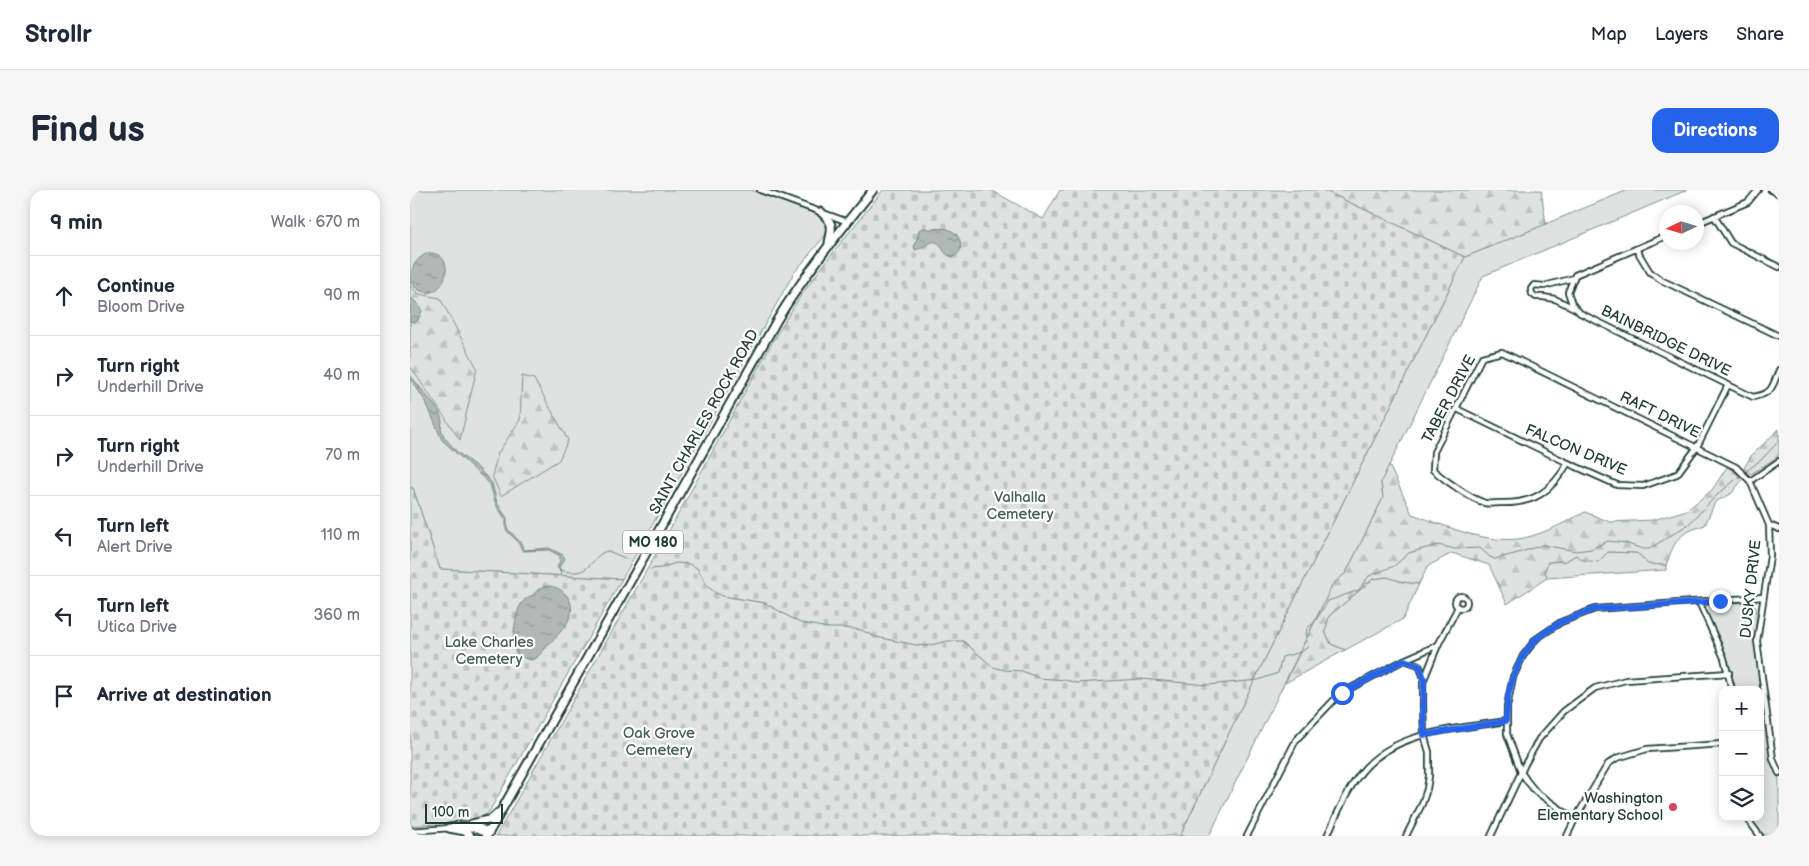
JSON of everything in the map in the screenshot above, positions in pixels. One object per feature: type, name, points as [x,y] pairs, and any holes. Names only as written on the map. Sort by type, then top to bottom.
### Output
[{"type":"main road","name":"SAINT CHARLES ROCK ROAD","points":[[488,834],[777,320],[805,276],[873,190]]},
{"type":"main road","points":[[821,212],[831,224],[829,244]]},
{"type":"main road","points":[[472,824],[492,819],[502,810]]},
{"type":"main road","points":[[448,828],[465,831],[470,836]]},
{"type":"street","points":[[760,190],[848,222]]},
{"type":"street","points":[[1704,220],[1748,202],[1758,190]]},
{"type":"street","points":[[1771,190],[1779,194]]},
{"type":"street","points":[[1714,216],[1731,243],[1779,267]]},
{"type":"street","points":[[1577,309],[1572,304],[1568,292],[1575,275],[1659,239]]},
{"type":"street","points":[[1636,249],[1650,272],[1661,280],[1779,336]]},
{"type":"street","name":"BAINBRIDGE DRIVE","points":[[1574,278],[1544,286],[1534,286],[1531,288],[1532,294],[1536,297],[1549,297],[1577,309],[1580,313],[1753,397],[1765,395],[1772,388],[1779,370]]},
{"type":"street","name":"TABER DRIVE","points":[[1502,352],[1482,357],[1434,452],[1433,470],[1450,484],[1485,503],[1510,503],[1536,498],[1558,480],[1568,463]]},
{"type":"street","name":"RAFT DRIVE","points":[[1502,352],[1697,447],[1740,470],[1750,481],[1769,525]]},
{"type":"street","name":"FALCON DRIVE","points":[[1456,409],[1617,485],[1643,486],[1676,474],[1697,447],[1728,385]]},
{"type":"street","points":[[1750,481],[1779,461]]},
{"type":"street","points":[[1769,525],[1779,529]]},
{"type":"street","name":"DUSKY DRIVE","points":[[1769,525],[1770,556],[1757,641],[1773,759],[1779,773]]},
{"type":"street","points":[[1575,819],[1536,792],[1521,772],[1507,734],[1508,696],[1513,677],[1523,656],[1536,639],[1561,622],[1595,609],[1763,597]]},
{"type":"street","points":[[1698,602],[1712,630],[1729,673],[1731,686]]},
{"type":"street","points":[[1406,836],[1422,804],[1427,789],[1430,764],[1424,735],[1424,678],[1438,645],[1458,607]]},
{"type":"street","points":[[1247,836],[1296,740],[1334,700],[1349,689],[1404,660],[1438,645]]},
{"type":"street","points":[[1404,660],[1419,665],[1424,678]]},
{"type":"street","points":[[1491,836],[1539,739],[1564,711],[1595,688],[1626,680],[1729,673]]},
{"type":"street","points":[[1327,836],[1356,779],[1370,763],[1393,745],[1424,735],[1506,721]]},
{"type":"street","points":[[1567,836],[1608,764],[1617,758],[1647,749],[1719,744]]},
{"type":"street","points":[[1773,759],[1779,753]]},
{"type":"street","points":[[1749,821],[1760,836]]},
{"type":"street","points":[[448,828],[456,824],[472,824],[488,834]]},
{"type":"street","points":[[410,831],[469,828],[488,834]]},
{"type":"green space","points":[[410,190],[751,190],[821,216],[828,222],[828,232],[794,273],[622,579],[440,569],[413,488],[410,488]]},
{"type":"green space","name":"Valhalla Cemetery","points":[[883,190],[991,190],[1043,219],[1060,190],[1323,190],[1465,257],[1251,687],[1180,836],[496,836],[670,529],[774,339],[801,295]]},
{"type":"green space","points":[[1323,190],[1541,190],[1546,224],[1465,257]]},
{"type":"green space","points":[[1628,190],[1687,190],[1483,276],[1381,482],[1383,498],[1346,573],[1333,584],[1209,836],[1180,836],[1251,687],[1465,257]]},
{"type":"green space","points":[[410,286],[419,294],[440,298],[477,368],[460,440],[410,366]]},
{"type":"green space","points":[[522,376],[534,379],[568,440],[559,460],[501,496],[492,476],[498,453],[520,420]]},
{"type":"green space","points":[[1779,429],[1779,454],[1751,474],[1744,468],[1751,456]]},
{"type":"green space","points":[[1389,465],[1412,514],[1453,529],[1495,539],[1532,536],[1556,527],[1585,512],[1610,522],[1653,520],[1687,510],[1712,490],[1727,467],[1734,471],[1742,480],[1731,494],[1715,502],[1705,525],[1683,534],[1679,538],[1666,565],[1648,564],[1637,553],[1608,552],[1598,562],[1583,560],[1576,555],[1566,561],[1548,562],[1545,571],[1547,578],[1507,604],[1489,565],[1452,553],[1428,566],[1419,584],[1387,577],[1373,579],[1329,616],[1325,632],[1331,644],[1345,650],[1285,683],[1333,584],[1346,573],[1383,498],[1381,482]]},
{"type":"green space","name":"Lake Charles Cemetery","points":[[410,488],[413,488],[440,569],[622,579],[489,812],[474,821],[410,826]]},
{"type":"green space","points":[[1608,552],[1638,553],[1648,564],[1666,565],[1666,570],[1547,578],[1545,571],[1547,562],[1566,561],[1576,555]]},
{"type":"green space","points":[[1387,577],[1419,584],[1403,619],[1345,650],[1331,644],[1325,632],[1329,616],[1373,579]]},
{"type":"green space","points":[[1754,603],[1756,608],[1756,653],[1761,686],[1735,686],[1723,645],[1704,607],[1708,605]]},
{"type":"green space","points":[[1764,710],[1771,759],[1779,779],[1779,836],[1764,834],[1755,827],[1751,821],[1764,821]]},
{"type":"water","points":[[923,228],[940,228],[954,232],[961,244],[959,252],[952,257],[946,254],[941,246],[935,242],[915,250],[914,245],[919,230]]},
{"type":"water","points":[[428,253],[439,255],[445,262],[446,271],[444,280],[439,288],[431,292],[422,291],[411,283],[411,273],[414,265]]},
{"type":"water","points":[[410,297],[418,304],[422,311],[418,320],[414,322],[410,321]]},
{"type":"water","points":[[410,375],[439,411],[442,421],[441,429],[445,438],[457,452],[478,468],[492,483],[497,503],[507,518],[507,528],[521,543],[524,550],[549,548],[563,555],[565,559],[559,567],[562,574],[557,567],[560,556],[549,550],[523,551],[517,541],[506,530],[506,520],[496,505],[490,484],[442,440],[426,402],[410,378]]},
{"type":"water","points":[[548,586],[559,589],[567,596],[571,603],[570,617],[563,629],[538,657],[532,660],[526,659],[514,650],[512,645],[518,610],[524,600],[534,595],[539,589]]},
{"type":"waterway","points":[[1744,473],[1762,459],[1779,441]]},
{"type":"waterway","points":[[651,569],[676,563],[689,564],[697,568],[708,587],[716,593],[723,596],[765,603],[800,623],[829,628],[861,630],[876,637],[916,645],[926,646],[948,641],[963,641],[993,667],[1022,671],[1039,678],[1077,683],[1141,679],[1208,685],[1258,680],[1278,673],[1282,657],[1301,652],[1308,647],[1307,628],[1314,623],[1328,601],[1359,590],[1369,576],[1394,566],[1409,553],[1438,545],[1455,549],[1480,548],[1495,559],[1542,545],[1576,551],[1591,549],[1608,541],[1649,549],[1689,524],[1716,496],[1741,475]]},
{"type":"waterway","points":[[560,570],[579,572],[590,565],[602,553],[608,551],[629,560]]},
{"type":"place","name":"Washington Elementary School","points":[[1673,807]]},
{"type":"route","points":[[1342,693],[1404,660],[1419,665],[1424,678],[1424,735],[1506,721],[1508,696],[1513,677],[1523,656],[1536,639],[1561,622],[1595,609],[1720,601]]},
{"type":"park label","name":"Oak Grove Cemetery","points":[[659,742]]}]
